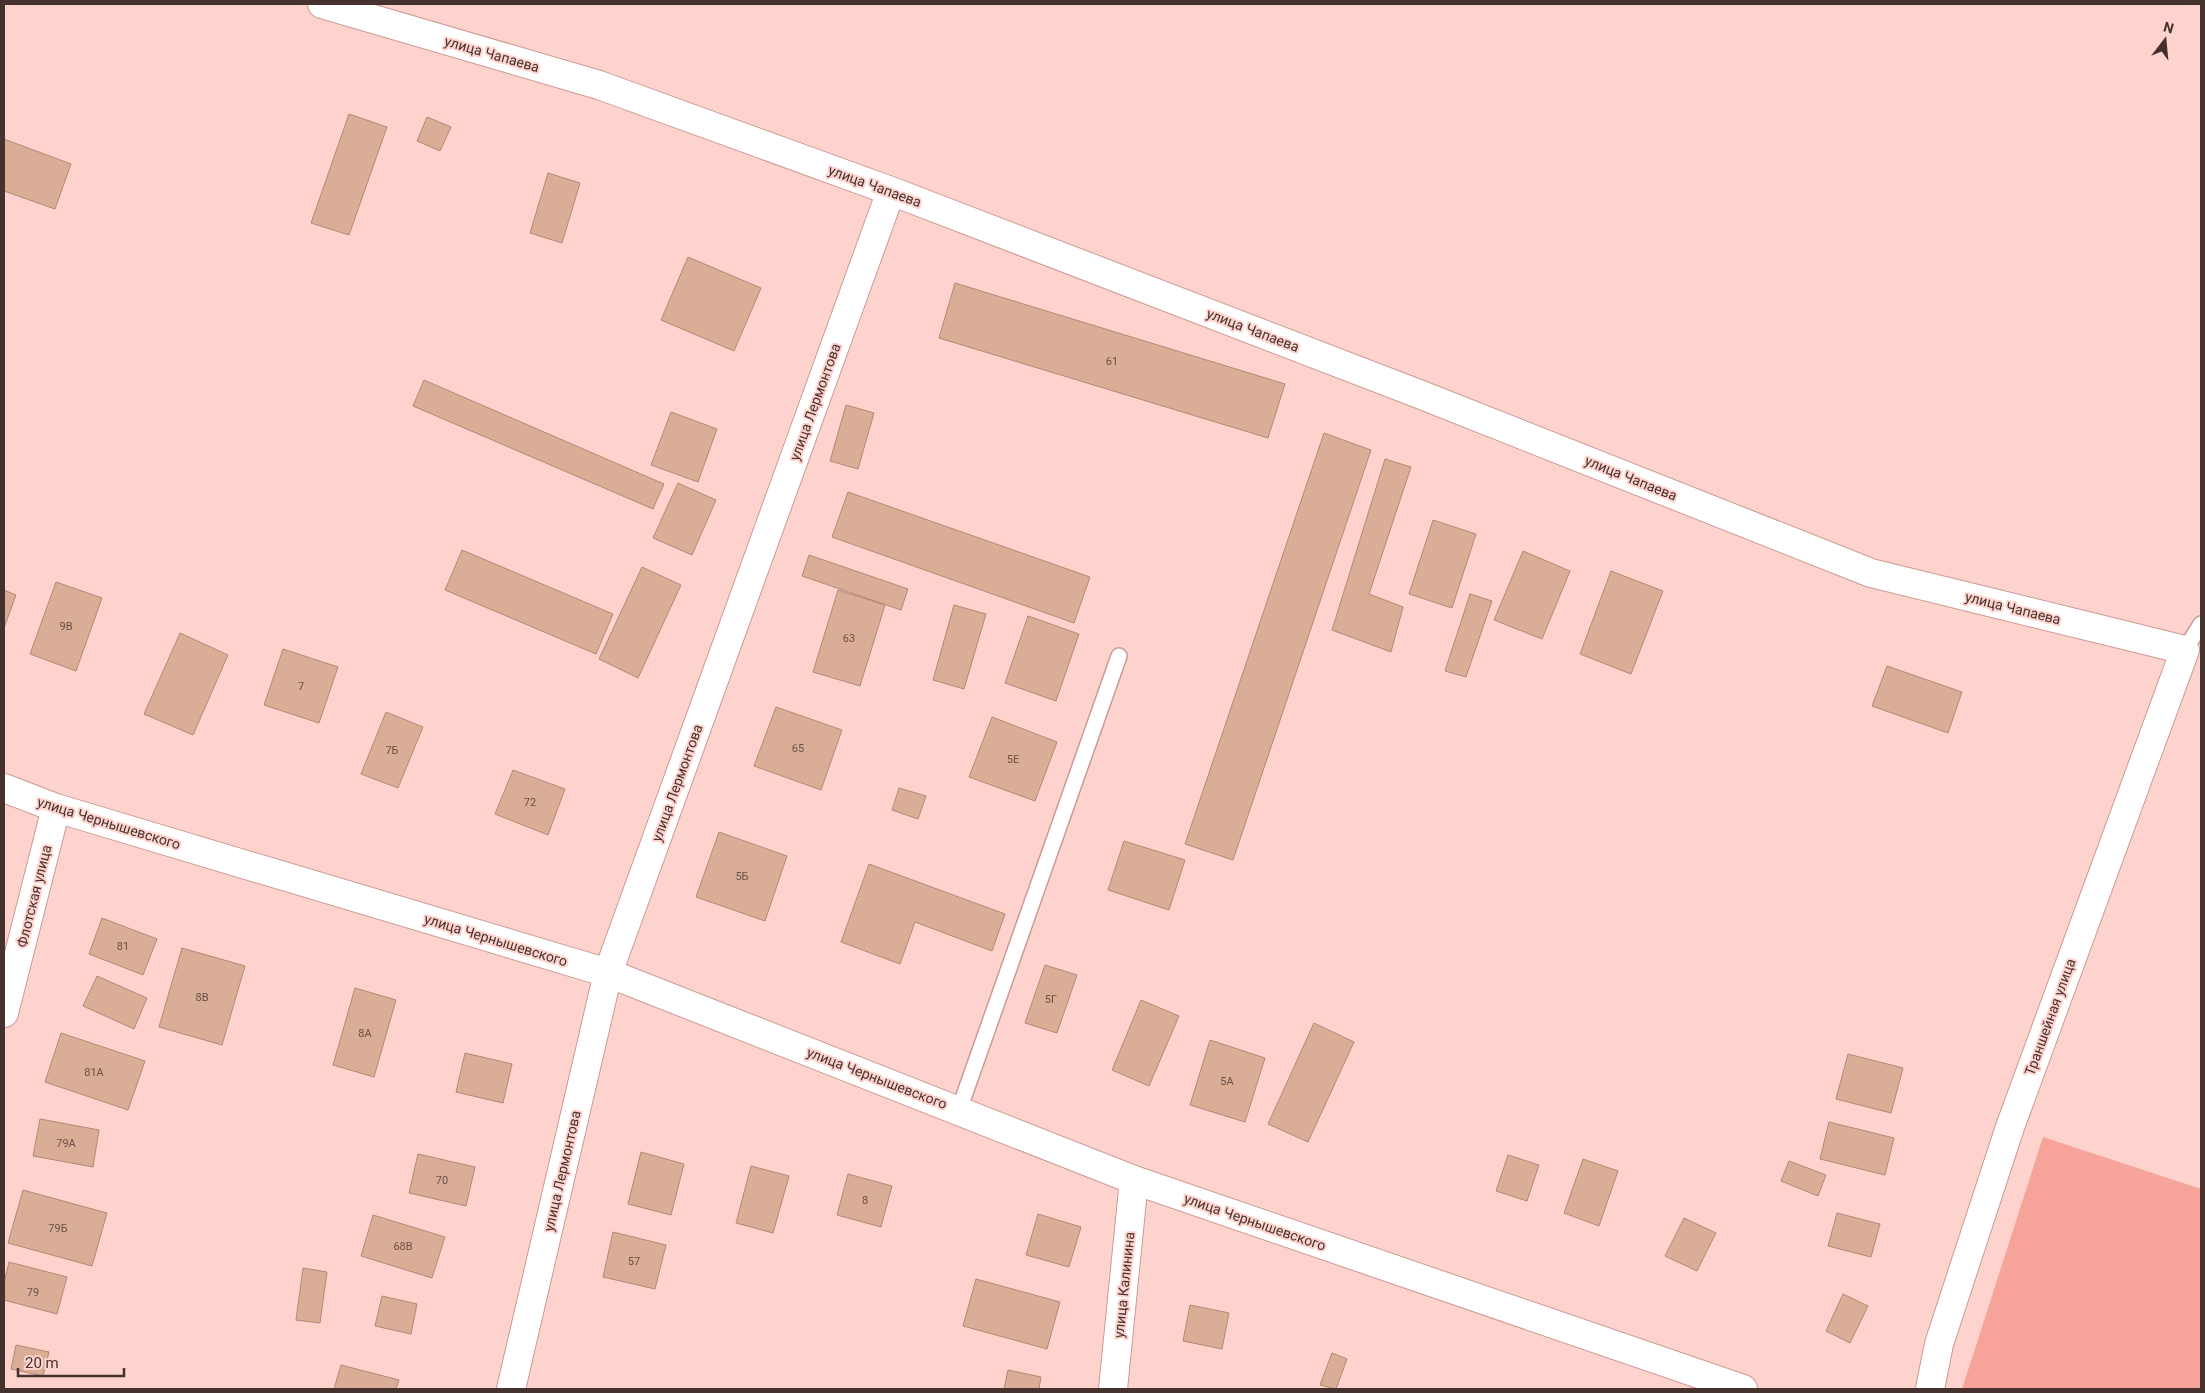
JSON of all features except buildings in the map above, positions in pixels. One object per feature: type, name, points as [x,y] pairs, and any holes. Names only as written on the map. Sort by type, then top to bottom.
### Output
[{"type":"street","name":"улица Чапаева","points":[[322,4],[599,85],[891,191],[1419,394],[1871,573],[2185,650]]},
{"type":"street","name":"улица Лермонтова","points":[[511,1389],[608,973],[891,191]]},
{"type":"street","name":"Траншейная улица","points":[[1930,1389],[1939,1344],[2010,1127],[2185,650]]},
{"type":"street","name":"улица Чернышевского","points":[[4,788],[56,808],[608,973],[1134,1180],[1743,1389]]},
{"type":"street","name":"Флотская улица","points":[[4,1013],[56,808]]},
{"type":"street","name":"улица Калинина","points":[[1113,1389],[1134,1180]]},
{"type":"lane","points":[[2185,650],[2201,624]]},
{"type":"lane","points":[[959,1110],[1119,656]]},
{"type":"shaded area","points":[[2043,1137],[2201,1189],[2201,1389],[1962,1389]]}]
